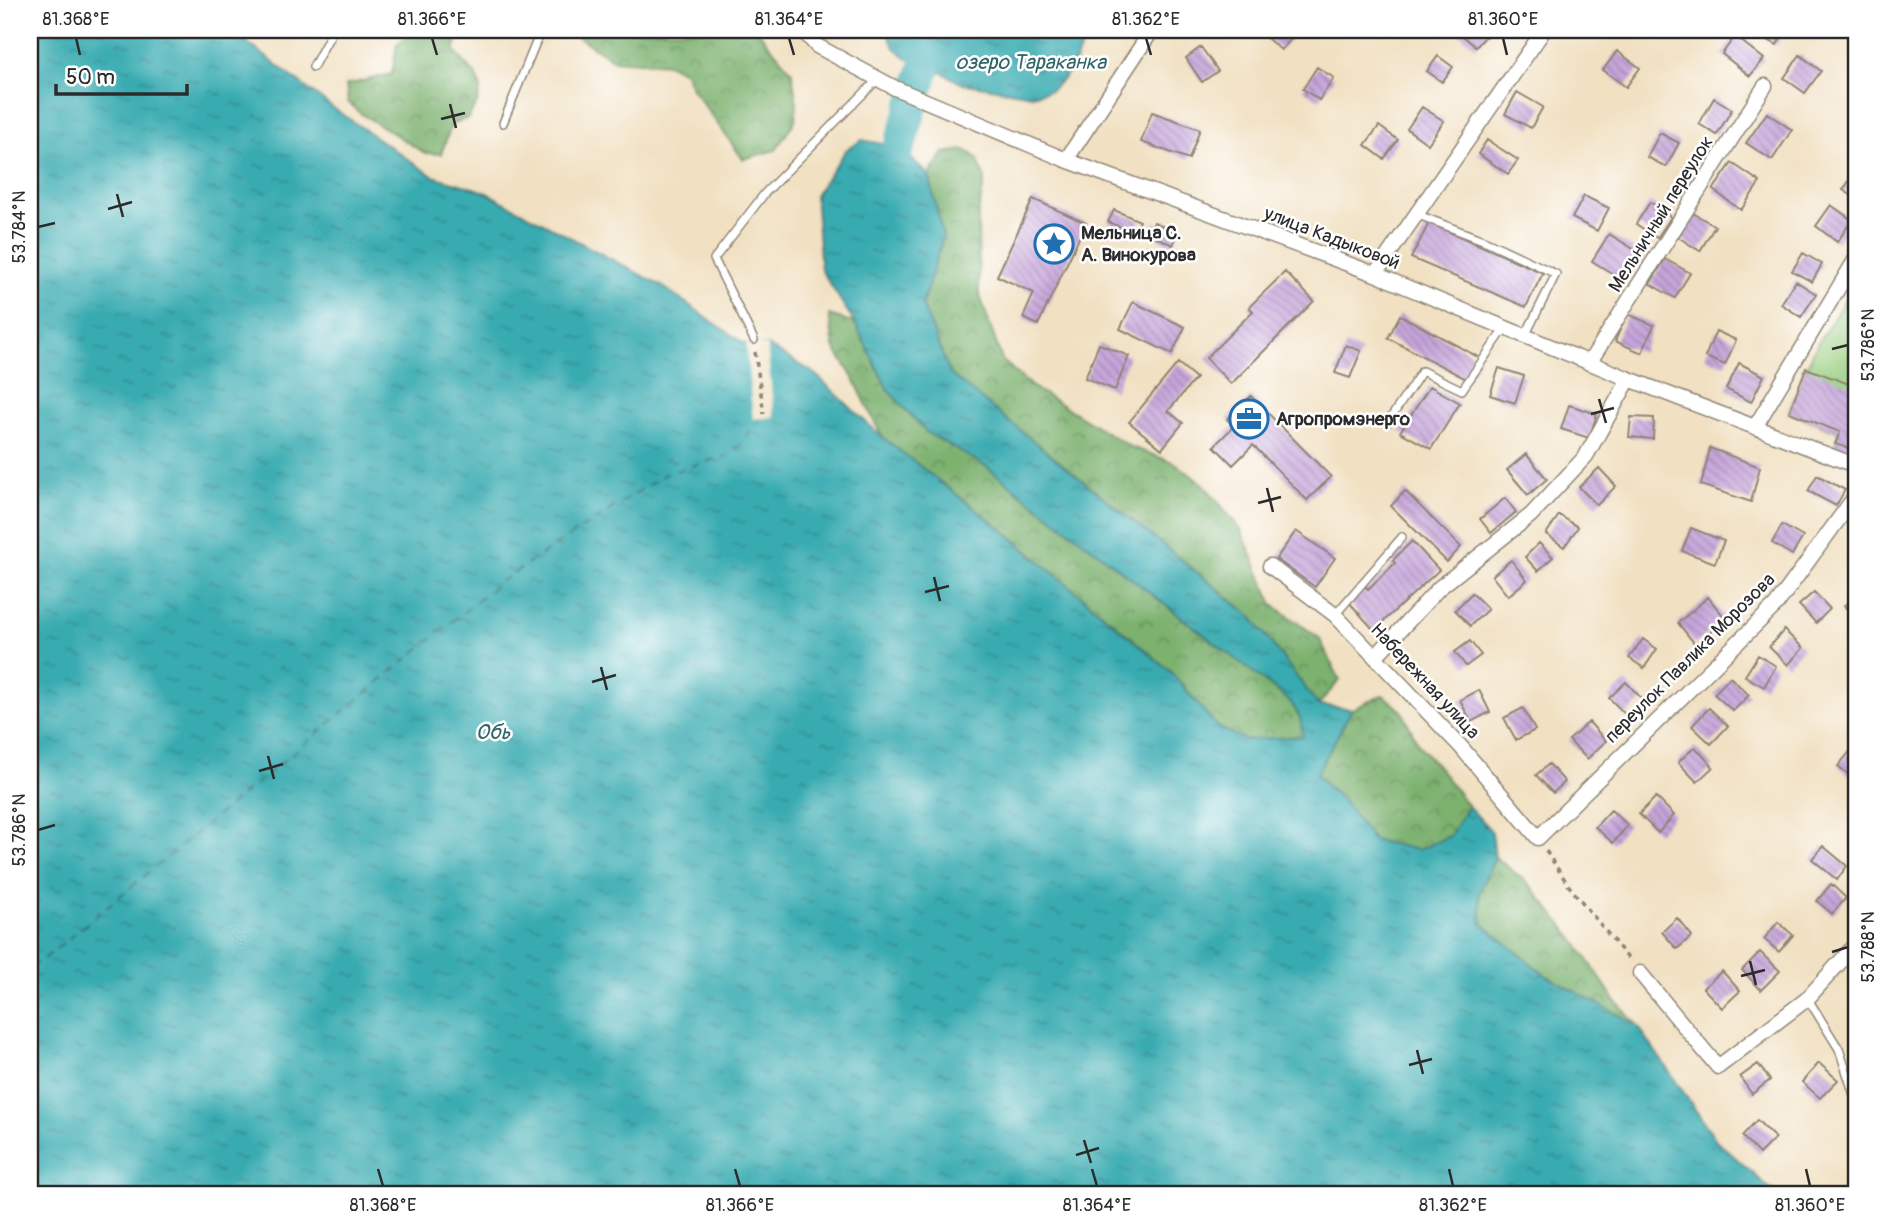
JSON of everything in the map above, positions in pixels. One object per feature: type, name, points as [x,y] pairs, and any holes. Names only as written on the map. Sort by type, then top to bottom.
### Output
[{"type":"street","points":[[1066,160],[1152,30]]},
{"type":"street","points":[[1375,274],[1544,30]]},
{"type":"street","name":"улица Кадыковой","points":[[805,31],[817,46],[895,88],[1066,160],[1375,274],[1629,379],[1857,466]]},
{"type":"street","name":"Мельничный переулок","points":[[1589,363],[1765,86]]},
{"type":"street","points":[[1755,427],[1857,257]]},
{"type":"street","points":[[1376,656],[1439,588],[1531,515],[1586,456],[1629,379]]},
{"type":"street","name":"переулок Павлика Морозова","points":[[1538,838],[1776,605],[1857,494]]},
{"type":"street","name":"Набережная улица","points":[[1270,566],[1335,615],[1376,656],[1461,747],[1538,838]]},
{"type":"street","points":[[1640,973],[1718,1066],[1807,999],[1857,943]]},
{"type":"lane","points":[[313,67],[333,30]]},
{"type":"lane","points":[[503,122],[541,30]]},
{"type":"lane","points":[[754,340],[714,259],[765,192],[878,79]]},
{"type":"lane","points":[[1416,214],[1488,242],[1556,274],[1525,336]]},
{"type":"lane","points":[[1388,422],[1422,371],[1462,390],[1505,328]]},
{"type":"lane","points":[[1335,615],[1402,537]]},
{"type":"lane","points":[[1807,999],[1839,1049],[1857,1104]]},
{"type":"path","points":[[754,340],[764,414]]},
{"type":"path","points":[[1538,838],[1569,886],[1640,973]]},
{"type":"green space","points":[[415,30],[467,30],[459,35],[454,51],[474,73],[481,87],[477,103],[468,118],[452,124],[441,154],[425,153],[360,113],[348,102],[346,85],[392,74],[397,44]]},
{"type":"green space","points":[[568,30],[757,30],[792,72],[797,104],[795,121],[776,150],[743,159],[691,87],[685,72],[669,64],[613,60]]},
{"type":"green space","points":[[965,150],[977,158],[985,179],[978,214],[979,293],[1002,360],[1031,386],[1131,447],[1175,463],[1205,486],[1241,530],[1273,605],[1319,638],[1340,680],[1318,705],[1251,616],[950,374],[922,304],[943,237],[929,175],[944,153]]},
{"type":"green space","points":[[1857,281],[1857,451],[1835,444],[1839,432],[1789,412],[1818,343]]},
{"type":"green space","points":[[829,315],[855,323],[888,390],[926,432],[987,467],[1290,701],[1300,717],[1304,736],[1245,740],[1217,727],[1171,672],[1004,531],[882,437],[855,381],[834,347]]},
{"type":"green space","points":[[1383,695],[1402,711],[1418,744],[1468,806],[1450,836],[1417,851],[1373,840],[1343,801],[1316,775],[1352,709]]},
{"type":"green space","points":[[1495,857],[1529,884],[1574,939],[1614,999],[1638,1026],[1545,975],[1482,924],[1479,893]]},
{"type":"water","name":"Обь","points":[[30,30],[231,30],[330,106],[433,176],[483,191],[662,286],[746,345],[767,346],[813,372],[882,437],[1004,531],[1171,672],[1217,727],[1245,740],[1303,736],[1300,717],[1290,701],[987,467],[926,432],[888,390],[855,323],[821,270],[815,195],[846,150],[862,140],[899,147],[929,175],[943,237],[922,304],[950,374],[1251,616],[1318,705],[1352,709],[1316,775],[1343,801],[1373,840],[1418,850],[1450,836],[1468,806],[1492,832],[1495,857],[1479,893],[1482,924],[1545,975],[1638,1026],[1716,1140],[1776,1194],[30,1194]]},
{"type":"water","name":"озеро Тараканка","points":[[886,30],[1087,30],[1076,60],[1065,77],[1051,90],[1032,95],[961,83],[908,59],[894,47]]},
{"type":"pier","points":[[746,345],[767,346],[774,417],[753,419]]},
{"type":"building","points":[[1268,30],[1289,30],[1295,35],[1281,50],[1263,35]]},
{"type":"building","points":[[1456,30],[1491,30],[1476,47]]},
{"type":"building","points":[[1762,30],[1785,30],[1777,45],[1759,35]]},
{"type":"building","points":[[1735,36],[1764,59],[1750,76],[1722,54]]},
{"type":"building","points":[[1201,47],[1218,71],[1202,82],[1186,58]]},
{"type":"building","points":[[1617,51],[1640,68],[1626,87],[1603,70]]},
{"type":"building","points":[[1800,55],[1821,71],[1805,93],[1784,78]]},
{"type":"building","points":[[1438,56],[1453,67],[1442,82],[1427,71]]},
{"type":"building","points":[[1317,67],[1334,78],[1319,100],[1303,89]]},
{"type":"building","points":[[1517,92],[1543,107],[1531,128],[1505,114]]},
{"type":"building","points":[[1714,98],[1732,109],[1717,135],[1699,124]]},
{"type":"building","points":[[1422,107],[1444,121],[1428,144],[1407,129]]},
{"type":"building","points":[[1152,112],[1200,129],[1189,159],[1141,142]]},
{"type":"building","points":[[1767,113],[1792,130],[1772,160],[1746,143]]},
{"type":"building","points":[[1379,126],[1398,140],[1384,159],[1365,145]]},
{"type":"building","points":[[1660,133],[1679,143],[1666,167],[1647,157]]},
{"type":"building","points":[[1487,140],[1518,160],[1508,174],[1478,154]]},
{"type":"building","points":[[1732,163],[1760,182],[1741,210],[1713,190]]},
{"type":"building","points":[[1857,169],[1857,199],[1843,190]]},
{"type":"building","points":[[1584,196],[1609,208],[1597,231],[1572,218]]},
{"type":"building","points":[[1033,199],[1086,223],[1038,325],[1023,318],[1034,293],[997,276]]},
{"type":"building","points":[[1650,202],[1671,217],[1657,238],[1636,224]]},
{"type":"building","points":[[1831,205],[1852,220],[1837,242],[1816,226]]},
{"type":"building","points":[[1114,210],[1140,221],[1135,233],[1108,222]]},
{"type":"building","points":[[1693,213],[1715,226],[1700,251],[1678,237]]},
{"type":"building","points":[[1154,222],[1178,234],[1173,245],[1149,234]]},
{"type":"building","points":[[1429,223],[1543,273],[1526,307],[1411,258]]},
{"type":"building","points":[[1609,234],[1640,253],[1623,280],[1592,261]]},
{"type":"building","points":[[1803,253],[1822,264],[1812,282],[1792,271]]},
{"type":"building","points":[[1665,259],[1690,273],[1675,298],[1650,284]]},
{"type":"building","points":[[1285,272],[1314,301],[1231,384],[1206,358],[1253,311],[1249,307]]},
{"type":"building","points":[[1796,281],[1816,294],[1801,317],[1781,304]]},
{"type":"building","points":[[1133,302],[1185,327],[1172,354],[1120,329]]},
{"type":"building","points":[[1627,314],[1654,325],[1642,353],[1615,341]]},
{"type":"building","points":[[1400,315],[1480,358],[1468,380],[1388,338]]},
{"type":"building","points":[[1716,331],[1736,340],[1725,365],[1705,357]]},
{"type":"building","points":[[1099,344],[1129,356],[1115,390],[1085,378]]},
{"type":"building","points":[[1346,345],[1361,351],[1350,378],[1335,373]]},
{"type":"building","points":[[1178,363],[1196,378],[1168,411],[1183,423],[1162,449],[1129,422]]},
{"type":"building","points":[[1739,363],[1764,376],[1751,402],[1726,389]]},
{"type":"building","points":[[1499,368],[1524,376],[1515,403],[1490,395]]},
{"type":"building","points":[[1806,368],[1857,387],[1857,451],[1835,444],[1840,432],[1789,412]]},
{"type":"building","points":[[1430,386],[1460,403],[1431,449],[1400,432]]},
{"type":"building","points":[[1251,396],[1331,477],[1307,500],[1253,445],[1233,465],[1214,446],[1234,426],[1227,419]]},
{"type":"building","points":[[1569,405],[1597,414],[1589,438],[1561,429]]},
{"type":"building","points":[[1631,417],[1654,418],[1653,439],[1629,437]]},
{"type":"building","points":[[1710,448],[1760,467],[1751,502],[1701,485]]},
{"type":"building","points":[[1526,454],[1547,479],[1528,495],[1507,470]]},
{"type":"building","points":[[1599,468],[1616,486],[1597,505],[1579,487]]},
{"type":"building","points":[[1817,475],[1845,490],[1836,506],[1808,491]]},
{"type":"building","points":[[1405,491],[1461,547],[1447,562],[1391,506]]},
{"type":"building","points":[[1505,498],[1516,512],[1491,533],[1480,519]]},
{"type":"building","points":[[1559,515],[1578,527],[1564,547],[1546,534]]},
{"type":"building","points":[[1782,525],[1803,537],[1792,555],[1772,543]]},
{"type":"building","points":[[1691,528],[1724,541],[1715,563],[1682,551]]},
{"type":"building","points":[[1296,531],[1335,558],[1315,587],[1276,559]]},
{"type":"building","points":[[1412,541],[1439,570],[1374,630],[1348,601],[1365,586],[1368,589],[1395,563],[1393,560]]},
{"type":"building","points":[[1539,543],[1553,557],[1538,571],[1525,557]]},
{"type":"building","points":[[1511,560],[1527,580],[1508,596],[1492,576]]},
{"type":"building","points":[[1814,592],[1830,609],[1816,623],[1799,605]]},
{"type":"building","points":[[1472,593],[1488,609],[1470,626],[1455,610]]},
{"type":"building","points":[[1857,593],[1857,619],[1844,606]]},
{"type":"building","points":[[1708,597],[1726,619],[1695,644],[1678,623]]},
{"type":"building","points":[[1784,630],[1803,648],[1788,665],[1769,647]]},
{"type":"building","points":[[1643,639],[1657,649],[1644,668],[1629,658]]},
{"type":"building","points":[[1470,641],[1481,655],[1466,666],[1455,652]]},
{"type":"building","points":[[1758,655],[1776,666],[1764,687],[1745,676]]},
{"type":"building","points":[[1730,677],[1749,695],[1733,711],[1714,694]]},
{"type":"building","points":[[1626,682],[1643,700],[1626,715],[1609,698]]},
{"type":"building","points":[[1479,690],[1490,712],[1471,722],[1460,700]]},
{"type":"building","points":[[1523,708],[1535,730],[1516,740],[1504,718]]},
{"type":"building","points":[[1709,708],[1728,726],[1711,744],[1692,726]]},
{"type":"building","points":[[1589,722],[1606,741],[1587,759],[1569,740]]},
{"type":"building","points":[[1857,743],[1857,771],[1852,777],[1838,766]]},
{"type":"building","points":[[1695,747],[1713,767],[1697,782],[1678,762]]},
{"type":"building","points":[[1549,764],[1565,782],[1553,793],[1536,775]]},
{"type":"building","points":[[1656,797],[1674,815],[1658,833],[1639,814]]},
{"type":"building","points":[[1611,810],[1628,825],[1613,843],[1595,827]]},
{"type":"building","points":[[1823,846],[1847,866],[1837,880],[1812,859]]},
{"type":"building","points":[[1831,884],[1846,898],[1832,914],[1817,901]]},
{"type":"building","points":[[1677,918],[1692,936],[1677,949],[1662,932]]},
{"type":"building","points":[[1778,922],[1793,935],[1779,952],[1764,939]]},
{"type":"building","points":[[1760,952],[1780,971],[1761,990],[1742,970]]},
{"type":"building","points":[[1722,971],[1740,991],[1722,1008],[1703,988]]},
{"type":"building","points":[[1819,1063],[1838,1080],[1820,1098],[1802,1082]]},
{"type":"building","points":[[1758,1064],[1770,1080],[1752,1094],[1740,1077]]},
{"type":"building","points":[[1757,1120],[1775,1138],[1759,1154],[1742,1136]]},
{"type":"waterway","points":[[899,147],[925,67]]},
{"type":"ferry route","points":[[30,967],[45,958],[500,582],[665,474],[733,454],[764,414]]},
{"type":"place","name":"Мельница С. А. Винокурова","points":[[1054,244]]},
{"type":"place","name":"Агропромэнерго","points":[[1249,419]]}]
